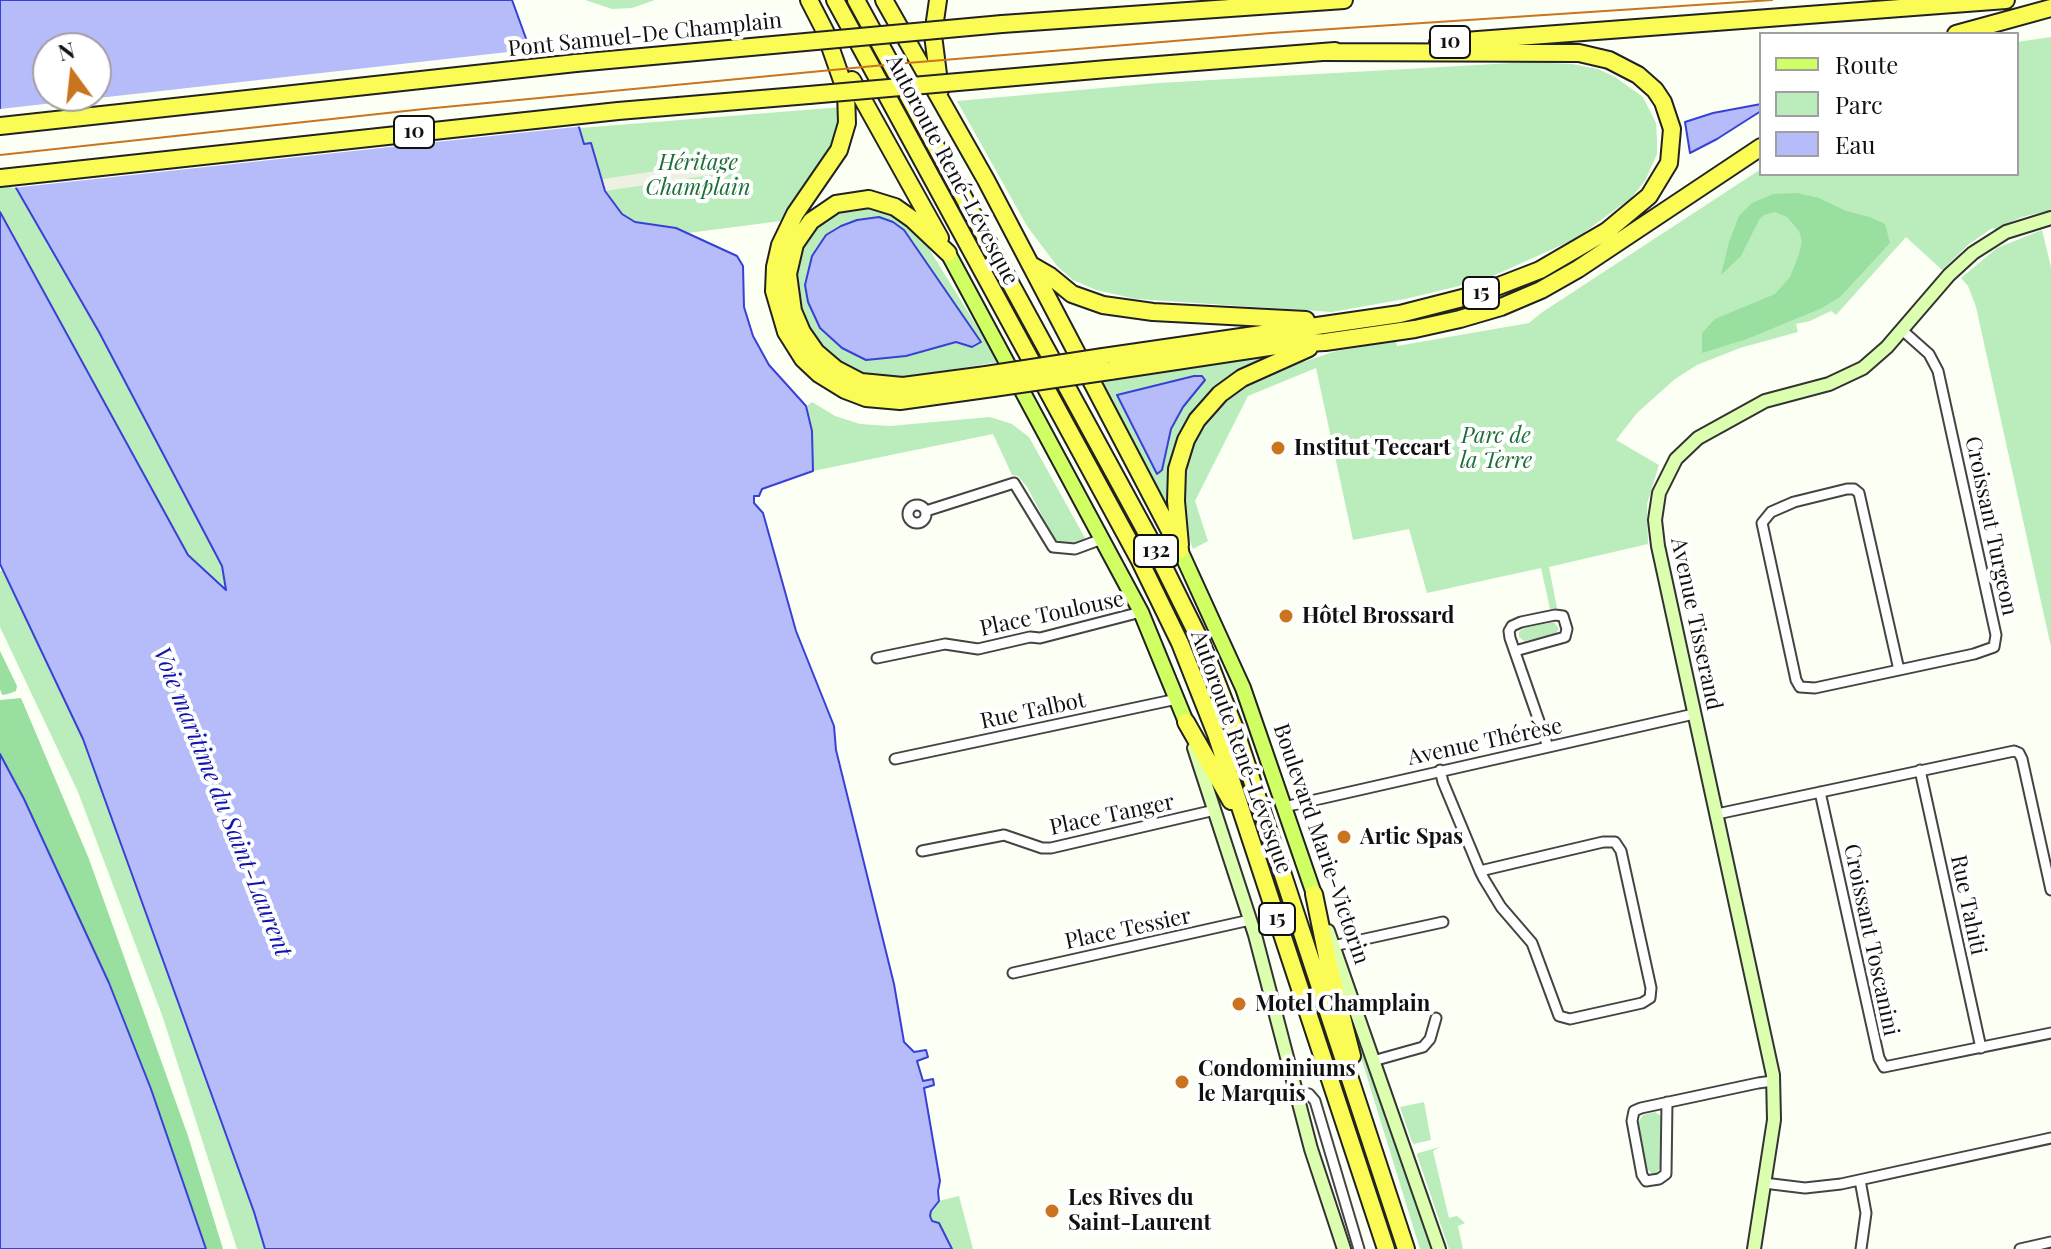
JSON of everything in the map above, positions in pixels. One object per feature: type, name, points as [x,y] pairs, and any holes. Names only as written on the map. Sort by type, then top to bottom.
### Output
[{"type":"highway","points":[[809,0],[948,253]]},
{"type":"highway","name":"Autoroute René-Lévesque","points":[[835,0],[1163,604],[1202,695],[1386,1249]]},
{"type":"highway","name":"Autoroute René-Lévesque","points":[[856,0],[1146,531],[1196,631],[1235,729],[1406,1249]]},
{"type":"highway","points":[[884,0],[942,99],[1180,550]]},
{"type":"highway","points":[[938,0],[933,42],[942,99]]},
{"type":"highway","name":"Pont Samuel-De Champlain","points":[[0,126],[576,63],[925,30],[1344,0]]},
{"type":"highway","name":"10","points":[[0,178],[633,109],[1152,65],[2006,0]]},
{"type":"highway","points":[[1963,32],[2051,8]]},
{"type":"highway","points":[[825,32],[846,92],[847,123],[843,141],[832,163],[795,214],[780,245],[774,291],[786,332],[803,359],[837,386],[866,398],[900,401],[989,381],[1107,364],[1325,342],[1460,319],[1526,296],[1578,269],[1759,148]]},
{"type":"highway","name":"15","points":[[1325,52],[1593,55],[1624,66],[1650,84],[1666,109],[1672,138],[1669,163],[1649,196],[1623,220],[1564,257],[1503,285],[1448,303],[1400,314],[1331,322]]},
{"type":"highway","points":[[948,253],[895,207],[869,199],[836,204],[811,221],[795,244],[788,274],[793,311],[802,332],[816,352],[836,369],[861,382],[903,386],[989,381]]},
{"type":"highway","points":[[1031,265],[1072,294],[1103,305],[1153,312],[1331,322]]},
{"type":"highway","points":[[1107,364],[1331,322]]},
{"type":"highway","points":[[1180,550],[1177,469],[1186,440],[1197,420],[1220,394],[1242,378],[1325,342]]},
{"type":"highway","points":[[1186,722],[1249,833]]},
{"type":"highway","points":[[1314,894],[1370,1140]]},
{"type":"main road","points":[[948,253],[1141,612],[1186,722]]},
{"type":"main road","name":"Boulevard Marie-Victorin","points":[[1180,550],[1243,688],[1314,894]]},
{"type":"street","name":"Avenue Tisserand","points":[[1754,1249],[1774,1120],[1773,1081],[1657,538],[1656,512],[1665,476],[1683,451],[1706,432],[1765,401],[1829,384],[1871,362],[1956,268],[1983,246],[2015,228],[2051,218]]},
{"type":"street","name":"Croissant Turgeon","points":[[1899,670],[1859,493],[1851,489],[1803,499],[1766,516],[1762,527],[1800,687],[1808,689],[1899,670],[1985,651],[1994,647],[1996,640],[1938,371],[1929,354],[1902,330]]},
{"type":"street","points":[[926,511],[1014,483],[1053,547],[1075,549],[1102,539]]},
{"type":"street","name":"Place Toulouse","points":[[877,658],[945,644],[978,649],[1030,637],[1040,638],[1141,612]]},
{"type":"street","points":[[1515,651],[1565,637],[1568,632],[1564,618],[1555,615],[1512,626],[1509,635],[1548,747]]},
{"type":"street","name":"Rue Talbot","points":[[895,759],[1177,699]]},
{"type":"street","name":"Avenue Thérèse","points":[[1284,807],[1694,714]]},
{"type":"street","points":[[1186,722],[1250,920],[1311,1149],[1344,1249]]},
{"type":"street","points":[[1717,814],[2004,752],[2019,753],[2051,890]]},
{"type":"street","points":[[1440,770],[1480,871],[1498,902],[1521,927],[1535,949],[1562,1018],[1570,1019],[1642,1003],[1650,998],[1651,988],[1621,851],[1615,842],[1589,845],[1480,871]]},
{"type":"street","name":"Rue Tahiti","points":[[1920,770],[1981,1048]]},
{"type":"street","name":"Croissant Toscanini","points":[[1820,792],[1881,1065],[1890,1068],[2051,1033]]},
{"type":"street","name":"Place Tanger","points":[[922,851],[1004,835],[1051,848],[1215,810]]},
{"type":"street","name":"Boulevard Marie-Victorin","points":[[1314,894],[1439,1249]]},
{"type":"street","name":"Place Tessier","points":[[1013,973],[1250,920]]},
{"type":"street","points":[[1333,946],[1443,922]]},
{"type":"street","points":[[1373,1061],[1423,1047],[1430,1039],[1436,1018]]},
{"type":"street","points":[[1667,1102],[1666,1174],[1659,1179],[1646,1181],[1642,1175],[1632,1114],[1641,1108],[1667,1102],[1773,1081]]},
{"type":"street","points":[[1296,1091],[1309,1094],[1315,1101],[1359,1249]]},
{"type":"street","points":[[1764,1183],[1814,1188],[2051,1138]]},
{"type":"street","points":[[1860,1180],[1866,1213],[1861,1249]]},
{"type":"street","points":[[2020,1249],[2051,1242]]},
{"type":"green space","points":[[585,0],[655,0],[632,8],[612,9]]},
{"type":"green space","name":"Parc de la Terre","points":[[2051,37],[2051,210],[2022,217],[1997,232],[1991,229],[1969,244],[1942,270],[1906,237],[1836,315],[1831,311],[1796,324],[1798,332],[1740,348],[1697,365],[1675,379],[1637,413],[1616,440],[1659,465],[1647,504],[1648,544],[1549,567],[1557,608],[1550,609],[1541,568],[1427,593],[1409,529],[1353,540],[1316,368],[1248,396],[1195,501],[1208,541],[1193,549],[1187,533],[1181,474],[1195,432],[1238,386],[1285,364],[1336,351],[1396,341],[1397,346],[1529,323],[1759,170],[1759,176],[2019,176],[2019,42]]},
{"type":"green space","points":[[1530,62],[1598,69],[1643,97],[1656,123],[1657,139],[1657,154],[1645,181],[1631,198],[1575,239],[1484,280],[1332,312],[1136,299],[1096,290],[1073,280],[1057,266],[1027,226],[957,101],[1158,83]]},
{"type":"green space","name":"Héritage Champlain","points":[[842,107],[840,130],[831,148],[781,221],[688,233],[676,228],[635,222],[622,214],[605,191],[591,144],[584,144],[580,128]]},
{"type":"green space","points":[[0,160],[99,332],[222,566],[227,592],[188,555],[0,212]]},
{"type":"green space","points":[[1797,193],[1819,198],[1885,224],[1890,243],[1840,297],[1822,308],[1747,339],[1702,353],[1702,333],[1715,319],[1775,294],[1790,277],[1798,257],[1802,242],[1799,231],[1787,217],[1775,212],[1759,220],[1741,256],[1721,275],[1739,216],[1752,203],[1773,194]]},
{"type":"green space","points":[[860,204],[896,213],[921,236],[999,362],[893,379],[867,375],[847,366],[814,340],[797,305],[795,262],[809,228],[823,217]]},
{"type":"green space","points":[[2042,230],[2051,267],[2051,647],[1976,307],[1968,286],[1961,278],[1997,248]]},
{"type":"green space","points":[[1280,352],[1219,385],[1199,403],[1175,447],[1170,468],[1169,517],[1096,376]]},
{"type":"green space","points":[[812,402],[835,416],[860,424],[890,426],[990,417],[1012,424],[1029,437],[1085,538],[1079,543],[1060,543],[1054,538],[1027,487],[1018,476],[1012,475],[993,434],[813,471],[812,431],[806,407]]},
{"type":"green space","points":[[3,570],[83,739],[265,1249],[237,1249],[162,1015],[78,792],[0,627],[0,571]]},
{"type":"green space","points":[[1554,622],[1559,629],[1554,635],[1524,641],[1519,637],[1519,632],[1524,628]]},
{"type":"green space","points":[[0,651],[17,686],[16,691],[2,695],[0,689]]},
{"type":"green space","points":[[21,698],[89,859],[188,1136],[223,1249],[206,1249],[151,1089],[109,983],[0,754],[0,700]]},
{"type":"green space","points":[[1359,1037],[1433,1249],[1420,1249],[1355,1038]]},
{"type":"green space","points":[[1424,1102],[1431,1140],[1414,1144],[1400,1107]]},
{"type":"green space","points":[[1655,1112],[1663,1117],[1661,1167],[1654,1176],[1647,1169],[1638,1123],[1643,1115]]},
{"type":"green space","points":[[1440,1147],[1433,1151],[1449,1218],[1457,1216],[1465,1223],[1458,1226],[1463,1249],[1449,1249],[1417,1155]]},
{"type":"green space","points":[[959,1196],[973,1249],[952,1249],[939,1224],[932,1221],[930,1216],[939,1201]]},
{"type":"shaded area","points":[[729,160],[731,172],[605,191],[603,179]]},
{"type":"water","name":"Voie maritime du Saint-Laurent","points":[[0,0],[512,0],[536,66],[571,100],[584,144],[591,143],[605,191],[622,214],[635,222],[676,228],[737,256],[743,266],[744,307],[753,336],[769,365],[806,406],[812,431],[813,471],[762,489],[759,496],[754,496],[754,503],[763,513],[796,631],[834,726],[836,750],[894,984],[904,1042],[914,1052],[926,1050],[928,1057],[917,1061],[923,1081],[933,1079],[934,1085],[924,1088],[940,1181],[939,1201],[930,1216],[932,1221],[939,1223],[952,1249],[265,1249],[83,739],[0,564],[0,212],[188,555],[226,590],[222,566],[99,332],[0,160]]},
{"type":"water","points":[[1759,104],[1759,112],[1690,153],[1685,122]]},
{"type":"water","points":[[879,217],[904,230],[981,342],[972,347],[956,342],[906,356],[866,360],[842,348],[820,328],[808,302],[805,285],[812,256],[826,235],[841,226]]},
{"type":"water","points":[[1202,376],[1205,380],[1183,407],[1171,429],[1162,470],[1157,474],[1117,395]]},
{"type":"water","points":[[0,754],[109,983],[151,1089],[206,1249],[0,1249]]},
{"type":"pier","points":[[535,49],[539,63],[574,98],[584,126],[12,188],[0,167],[0,109],[32,105],[32,112],[112,112],[112,96]]},
{"type":"tram line","points":[[0,155],[424,109],[895,64],[1271,33],[1772,0]]},
{"type":"place","name":"Institut Teccart","points":[[1278,448]]},
{"type":"place","name":"Hôtel Brossard","points":[[1286,616]]},
{"type":"place","name":"Artic Spas","points":[[1344,837]]},
{"type":"place","name":"Motel Champlain","points":[[1239,1004]]},
{"type":"place","name":"Condominiums le Marquis","points":[[1182,1082]]},
{"type":"place","name":"Les Rives du Saint-Laurent","points":[[1052,1211]]}]
